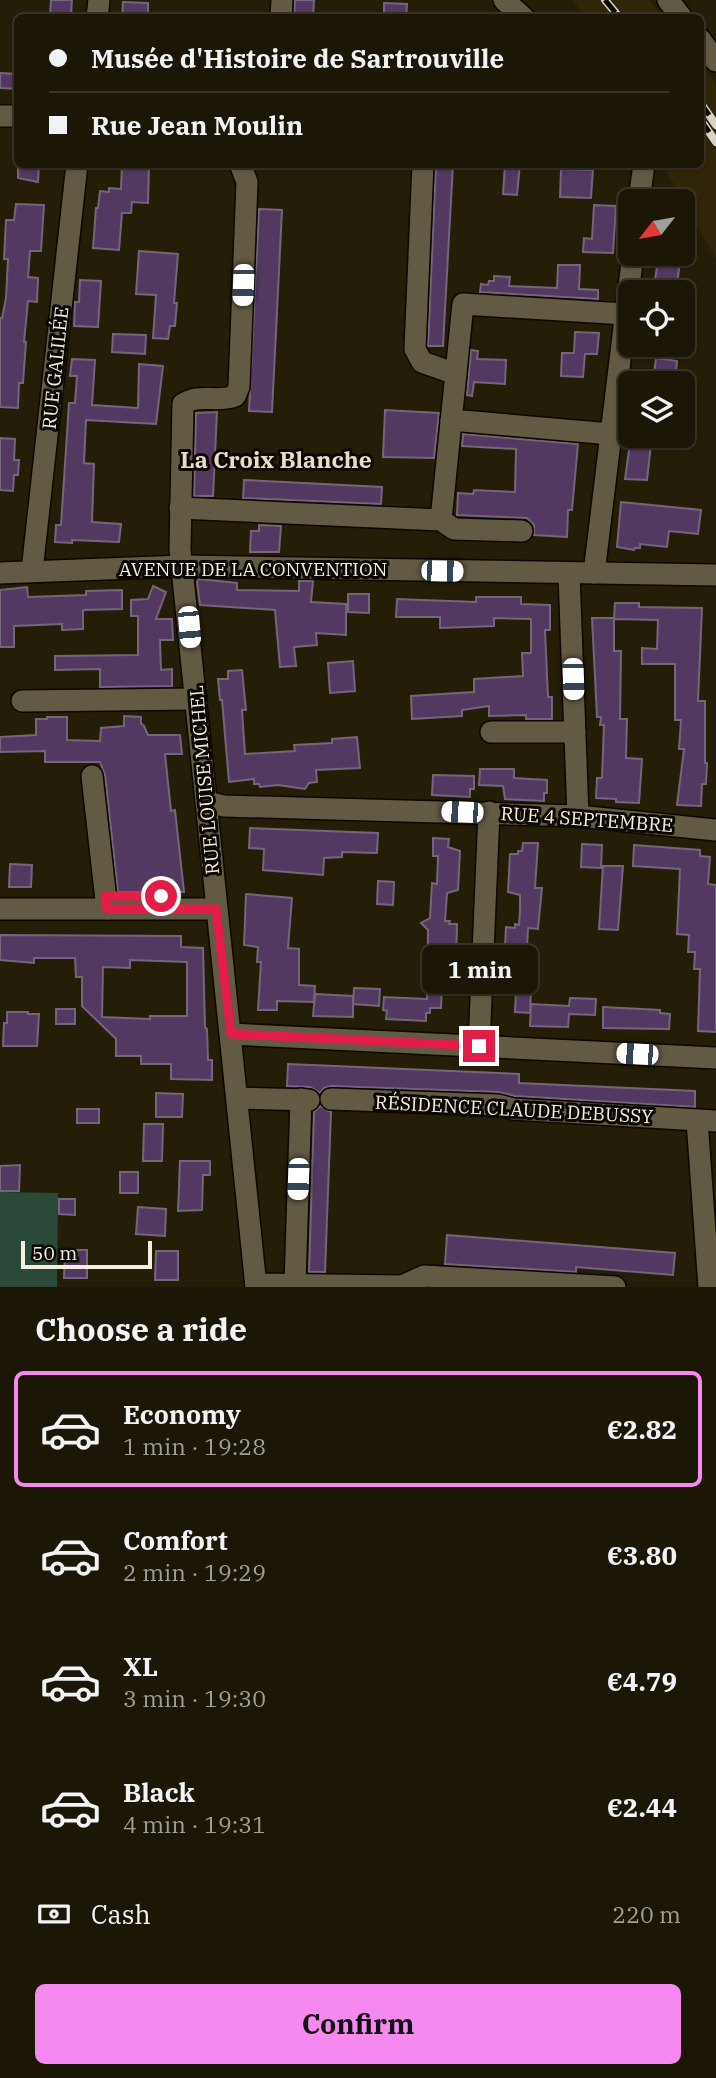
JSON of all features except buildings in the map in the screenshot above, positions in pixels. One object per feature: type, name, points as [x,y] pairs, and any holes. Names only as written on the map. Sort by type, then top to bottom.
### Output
[{"type":"street","points":[[504,0],[520,14]]},
{"type":"street","points":[[668,0],[679,14]]},
{"type":"street","name":"RUE GALILÉE","points":[[32,572],[77,168]]},
{"type":"street","name":"RUE LOUISE MICHEL","points":[[242,168],[247,182],[239,387],[235,396],[228,399],[193,399],[183,404],[180,549],[256,1285]]},
{"type":"street","points":[[423,168],[415,349],[422,362],[456,374]]},
{"type":"street","points":[[641,189],[643,168]]},
{"type":"street","points":[[441,520],[463,304],[618,314]]},
{"type":"street","points":[[594,573],[620,357]]},
{"type":"street","points":[[451,420],[611,434]]},
{"type":"street","points":[[180,508],[441,520],[454,528],[522,531]]},
{"type":"street","name":"AVENUE DE LA CONVENTION","points":[[0,573],[183,566],[716,575]]},
{"type":"street","points":[[569,574],[578,816]]},
{"type":"street","points":[[22,701],[196,699]]},
{"type":"street","points":[[491,732],[575,732]]},
{"type":"street","points":[[92,776],[106,902]]},
{"type":"street","name":"RUE 4 SEPTEMBRE","points":[[207,802],[224,806],[578,816],[716,830]]},
{"type":"street","points":[[479,1046],[489,812]]},
{"type":"street","points":[[0,909],[161,896]]},
{"type":"street","points":[[106,902],[216,909]]},
{"type":"street","points":[[231,1034],[716,1058]]},
{"type":"street","points":[[237,1098],[305,1099],[295,1284]]},
{"type":"street","name":"RÉSIDENCE CLAUDE DEBUSSY","points":[[331,1099],[498,1105],[513,1109],[707,1120],[709,1287]]},
{"type":"street","points":[[256,1285],[402,1286],[424,1276],[615,1287]]},
{"type":"shaded area","points":[[572,0],[649,0],[661,14],[584,14]]},
{"type":"shaded area","points":[[704,66],[716,84],[716,259],[695,222],[695,189],[677,189],[665,168],[704,168]]},
{"type":"green space","points":[[0,1192],[58,1193],[57,1287],[0,1287]]},
{"type":"railway","points":[[605,0],[617,14]]},
{"type":"railway","points":[[704,108],[716,125]]},
{"type":"railway","points":[[704,125],[716,142]]},
{"type":"district","name":"La Croix Blanche","points":[[276,460]]},
{"type":"route","points":[[161,896],[105,896],[107,909],[216,909],[231,1034],[479,1046]]}]
